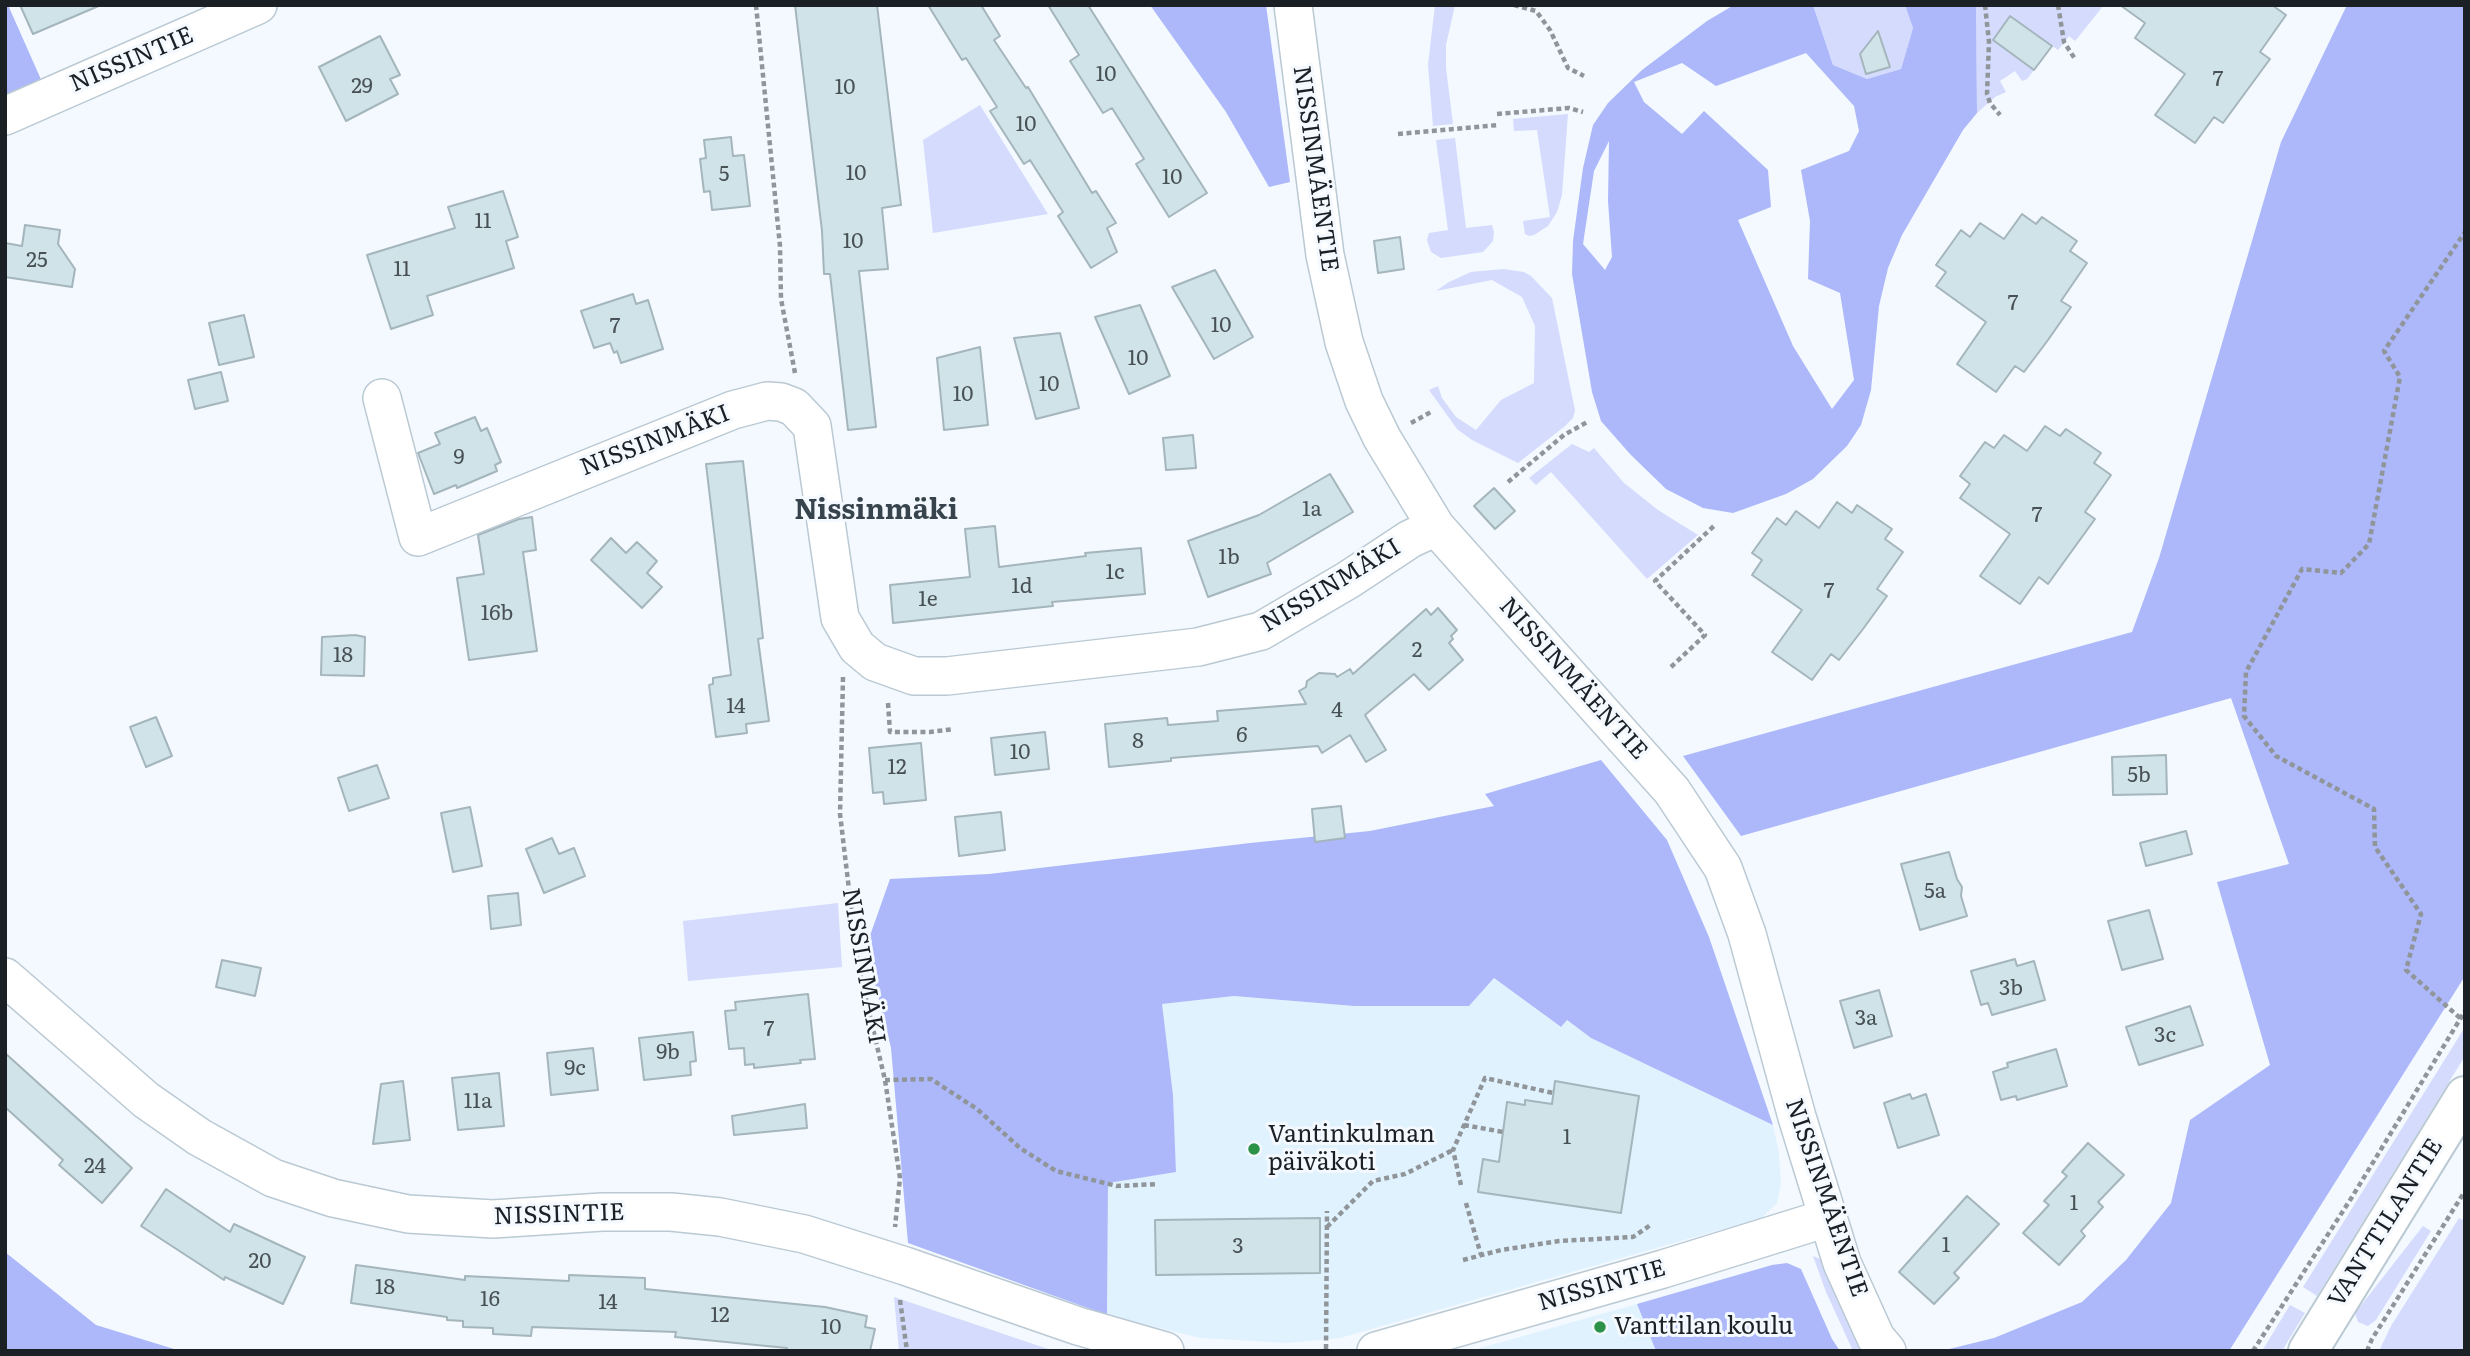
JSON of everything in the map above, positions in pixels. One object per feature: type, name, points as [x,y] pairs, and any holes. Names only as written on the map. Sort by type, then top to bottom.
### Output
[{"type":"street","name":"NISSINTIE","points":[[5,116],[258,5]]},
{"type":"street","name":"NISSINMÄENTIE","points":[[1293,5],[1325,255],[1344,342],[1370,413],[1382,438],[1436,527],[1672,791],[1723,867],[1747,934],[1793,1104],[1842,1263],[1876,1338],[1887,1351]]},
{"type":"street","name":"NISSINMÄKI","points":[[382,398],[418,537],[733,410],[767,401],[794,407],[812,426],[847,668],[876,662],[914,676],[938,677],[1198,648],[1261,631],[1348,580],[1410,539],[1436,527]]},
{"type":"street","name":"NISSINTIE","points":[[5,977],[146,1100],[189,1129],[273,1178],[321,1194],[408,1214],[493,1219],[601,1212],[671,1212],[720,1217],[804,1234],[1078,1326],[1165,1351]]},
{"type":"street","name":"VANTTILANTIE","points":[[2312,1350],[2465,1096]]},
{"type":"street","name":"NISSINTIE","points":[[1376,1351],[1662,1269],[1827,1218]]},
{"type":"path","points":[[756,5],[780,246],[781,299],[795,372],[794,407]]},
{"type":"path","points":[[1514,5],[1536,11],[1550,30],[1568,68],[1584,76]]},
{"type":"path","points":[[1985,5],[1989,42],[1987,94],[1990,103],[2000,115]]},
{"type":"path","points":[[2058,5],[2064,43],[2075,59]]},
{"type":"path","points":[[1497,114],[1569,108],[1583,112]]},
{"type":"path","points":[[1398,134],[1498,125]]},
{"type":"path","points":[[2460,1018],[2406,970],[2421,914],[2375,847],[2374,809],[2276,756],[2244,716],[2246,671],[2302,569],[2341,573],[2369,544],[2400,377],[2384,351],[2465,232]]},
{"type":"path","points":[[1508,482],[1564,435],[1589,421]]},
{"type":"path","points":[[1671,667],[1705,635],[1655,581],[1716,525]]},
{"type":"path","name":"NISSINMÄKI","points":[[847,668],[840,814],[858,965],[885,1080],[900,1178],[895,1231]]},
{"type":"path","points":[[888,704],[890,732],[954,729]]},
{"type":"path","points":[[2253,1351],[2352,1197],[2465,1012]]},
{"type":"path","points":[[1461,1185],[1453,1150],[1485,1078],[1553,1093]]},
{"type":"path","points":[[885,1080],[931,1079],[977,1110],[1020,1148],[1056,1171],[1117,1186],[1158,1184]]},
{"type":"path","points":[[1464,1125],[1503,1132]]},
{"type":"path","points":[[1327,1227],[1373,1181],[1405,1174],[1453,1150]]},
{"type":"path","points":[[2367,1351],[2465,1191]]},
{"type":"path","points":[[1466,1203],[1481,1255]]},
{"type":"path","points":[[1326,1349],[1327,1211]]},
{"type":"path","points":[[1463,1260],[1559,1241],[1633,1237],[1652,1224]]},
{"type":"shaded area","points":[[5,5],[8,5],[43,84],[5,101]]},
{"type":"shaded area","points":[[1150,5],[1266,5],[1290,182],[1269,187],[1226,112]]},
{"type":"shaded area","points":[[1435,5],[1455,5],[1446,45],[1453,124],[1433,126],[1428,65]]},
{"type":"shaded area","points":[[1734,5],[1813,5],[1833,65],[1867,79],[1901,69],[1913,28],[1905,5],[1976,5],[1977,113],[1963,130],[1902,235],[1888,268],[1879,306],[1871,390],[1861,425],[1847,446],[1813,479],[1786,494],[1733,513],[1703,508],[1666,489],[1601,421],[1592,392],[1572,274],[1573,241],[1583,168],[1593,125],[1608,103],[1642,70],[1707,21]],"holes":[[[1806,53],[1854,106],[1859,131],[1849,151],[1801,170],[1810,221],[1808,279],[1840,293],[1854,380],[1832,409],[1793,346],[1738,220],[1771,207],[1768,170],[1704,111],[1682,134],[1644,102],[1634,82],[1682,63],[1716,86]],[[1609,141],[1608,201],[1612,257],[1605,270],[1583,244],[1594,171]]]},
{"type":"shaded area","points":[[1813,5],[1905,5],[1913,28],[1901,69],[1867,79],[1833,65]]},
{"type":"shaded area","points":[[1976,5],[2104,5],[2075,41],[2069,36],[2058,50],[2010,16],[1993,40],[2034,70],[2022,81],[2015,71],[2000,81],[2006,92],[1995,97],[1977,113]]},
{"type":"shaded area","points":[[2347,5],[2465,5],[2465,976],[2229,1351],[1941,1351],[1994,1338],[2082,1302],[2126,1260],[2171,1203],[2190,1120],[2270,1065],[2217,882],[2289,864],[2231,698],[1741,836],[1683,756],[2132,632],[2159,558],[2281,142]]},
{"type":"shaded area","points":[[980,105],[1048,214],[933,233],[923,140]]},
{"type":"shaded area","points":[[1568,114],[1562,195],[1557,212],[1548,226],[1529,236],[1525,234],[1523,221],[1550,217],[1537,130],[1514,131],[1513,119]]},
{"type":"shaded area","points":[[1455,138],[1466,228],[1492,225],[1493,241],[1483,252],[1441,258],[1431,252],[1427,240],[1429,233],[1448,230],[1436,140]]},
{"type":"shaded area","points":[[1503,269],[1524,272],[1531,276],[1552,298],[1575,410],[1573,418],[1565,426],[1518,463],[1472,440],[1457,429],[1429,390],[1438,386],[1442,398],[1456,417],[1476,430],[1501,400],[1534,383],[1535,326],[1522,297],[1492,280],[1436,291],[1471,272]]},
{"type":"shaded area","points":[[1572,444],[1589,452],[1594,448],[1624,483],[1658,510],[1698,535],[1647,579],[1551,472],[1536,485],[1529,478]]},
{"type":"shaded area","points":[[1601,760],[1667,840],[1709,937],[1773,1125],[1591,1038],[1567,1020],[1561,1027],[1494,978],[1469,1006],[1354,1006],[1234,996],[1162,1004],[1173,1095],[1176,1172],[1108,1183],[1107,1315],[908,1243],[891,1048],[866,947],[890,879],[989,874],[1370,831],[1494,806],[1485,794]]},
{"type":"shaded area","points":[[838,903],[842,967],[688,981],[683,921]]},
{"type":"shaded area","points":[[1494,978],[1560,1027],[1566,1020],[1591,1038],[1773,1125],[1779,1153],[1781,1184],[1777,1203],[1762,1218],[1340,1338],[1288,1343],[1200,1338],[1107,1315],[1108,1182],[1176,1172],[1173,1095],[1161,1004],[1234,996],[1354,1006],[1469,1006]]},
{"type":"shaded area","points":[[2465,1027],[2465,1056],[2317,1296],[2303,1287]]},
{"type":"shaded area","points":[[2465,1215],[2465,1351],[2379,1351],[2391,1326],[2459,1218],[2462,1220]]},
{"type":"shaded area","points":[[2423,1226],[2431,1231],[2376,1320],[2368,1326],[2358,1322],[2355,1313]]},
{"type":"shaded area","points":[[5,1252],[96,1325],[174,1349],[192,1351],[5,1351]]},
{"type":"shaded area","points":[[1813,1256],[1822,1260],[1867,1351],[1853,1351]]},
{"type":"shaded area","points":[[1787,1263],[1801,1269],[1840,1351],[1656,1351],[1637,1304]]},
{"type":"shaded area","points":[[894,1297],[1054,1351],[899,1351]]},
{"type":"shaded area","name":"Vanttilan koulu","points":[[1637,1304],[1656,1351],[1470,1351]]},
{"type":"shaded area","points":[[2290,1305],[2305,1313],[2282,1351],[2262,1351]]},
{"type":"building","points":[[20,5],[101,5],[33,34]]},
{"type":"building","points":[[795,5],[877,5],[901,205],[882,208],[888,269],[859,271],[876,427],[848,430],[830,274],[824,274],[822,231]]},
{"type":"building","points":[[928,5],[981,5],[1000,36],[994,40],[1026,88],[1028,87],[1092,193],[1096,191],[1116,223],[1107,228],[1117,252],[1091,268],[1058,216],[1063,212],[1030,160],[1024,164],[990,111],[997,107],[966,58],[962,60]]},
{"type":"building","points":[[1048,5],[1088,5],[1207,193],[1169,217],[1136,164],[1144,159],[1112,108],[1103,113],[1070,61],[1079,55]]},
{"type":"building","points":[[2120,5],[2272,5],[2286,15],[2260,52],[2270,59],[2223,123],[2214,117],[2195,143],[2155,115],[2185,74],[2135,38],[2145,23]]},
{"type":"building","points":[[2010,16],[2052,46],[2034,70],[1993,40]]},
{"type":"building","points":[[1878,31],[1890,67],[1866,74],[1860,54]]},
{"type":"building","points":[[380,36],[400,75],[390,79],[398,94],[346,121],[319,67]]},
{"type":"building","points":[[731,137],[733,156],[744,155],[750,206],[712,210],[710,191],[704,192],[700,159],[706,158],[704,140]]},
{"type":"building","points":[[503,191],[518,237],[506,241],[514,268],[427,296],[433,315],[391,329],[367,255],[455,228],[448,207]]},
{"type":"building","points":[[2022,214],[2036,224],[2042,217],[2077,241],[2070,251],[2087,263],[2061,301],[2071,307],[2048,340],[2024,372],[2015,366],[1996,392],[1957,364],[1986,322],[1936,286],[1946,272],[1936,265],[1961,230],[1970,237],[1980,223],[2004,239]]},
{"type":"building","points":[[25,225],[60,230],[58,244],[75,269],[72,287],[5,277],[5,243],[22,246]]},
{"type":"building","points":[[1400,237],[1404,269],[1378,273],[1374,241]]},
{"type":"building","points":[[1215,270],[1253,337],[1214,359],[1172,287]]},
{"type":"building","points":[[633,294],[636,304],[648,300],[663,349],[621,363],[617,351],[614,353],[610,343],[594,348],[581,311]]},
{"type":"building","points":[[1140,305],[1170,376],[1129,394],[1095,317]]},
{"type":"building","points":[[244,315],[254,357],[219,365],[209,323]]},
{"type":"building","points":[[1060,333],[1079,408],[1036,419],[1014,338]]},
{"type":"building","points":[[980,347],[988,425],[944,430],[937,358]]},
{"type":"building","points":[[221,372],[228,401],[195,409],[188,380]]},
{"type":"building","points":[[475,417],[481,431],[487,428],[501,462],[495,465],[497,471],[457,488],[456,485],[434,494],[418,453],[440,444],[435,433]]},
{"type":"building","points":[[2045,426],[2060,436],[2066,429],[2101,453],[2094,463],[2111,475],[2085,512],[2095,519],[2048,584],[2039,577],[2020,604],[1980,576],[2010,534],[1960,498],[1970,484],[1960,476],[1985,442],[1994,448],[2004,435],[2027,451]]},
{"type":"building","points":[[1193,435],[1196,468],[1166,470],[1163,438]]},
{"type":"building","points":[[743,461],[763,638],[758,639],[769,721],[746,724],[747,733],[716,737],[709,685],[713,684],[713,678],[731,675],[706,464]]},
{"type":"building","points":[[1330,474],[1353,512],[1267,563],[1271,574],[1208,597],[1188,541],[1259,515]]},
{"type":"building","points":[[1494,488],[1515,511],[1495,529],[1474,506]]},
{"type":"building","points":[[1837,502],[1852,513],[1857,505],[1892,529],[1885,539],[1903,552],[1877,589],[1887,596],[1839,660],[1831,654],[1812,680],[1772,652],[1802,610],[1752,575],[1762,560],[1752,553],[1777,518],[1786,525],[1796,511],[1819,528]]},
{"type":"building","points":[[532,517],[536,550],[523,552],[537,651],[469,660],[457,578],[484,574],[478,535],[519,519]]},
{"type":"building","points":[[995,526],[999,567],[1086,556],[1085,553],[1141,548],[1145,594],[1052,602],[1053,606],[893,623],[890,585],[970,577],[965,529]]},
{"type":"building","points":[[611,538],[626,553],[637,542],[657,561],[647,573],[662,587],[642,608],[591,560]]},
{"type":"building","points":[[1438,608],[1457,630],[1449,643],[1463,660],[1429,690],[1414,674],[1365,715],[1386,750],[1366,762],[1350,735],[1322,753],[1318,746],[1171,758],[1171,761],[1109,767],[1105,724],[1167,718],[1168,725],[1218,721],[1217,711],[1306,704],[1299,691],[1306,687],[1307,681],[1319,673],[1335,674],[1337,677],[1350,669],[1353,674],[1426,609],[1431,615]]},
{"type":"building","points":[[322,637],[365,637],[364,676],[321,675]]},
{"type":"building","points":[[156,717],[172,756],[146,767],[130,727]]},
{"type":"building","points":[[1045,732],[1049,769],[995,775],[991,738]]},
{"type":"building","points":[[921,743],[926,800],[884,804],[883,792],[873,793],[869,748]]},
{"type":"building","points":[[2166,755],[2167,794],[2113,795],[2112,757]]},
{"type":"building","points":[[377,765],[389,798],[349,811],[338,778]]},
{"type":"building","points":[[1341,806],[1345,838],[1315,842],[1312,809]]},
{"type":"building","points":[[470,807],[482,866],[453,872],[441,813]]},
{"type":"building","points":[[1001,812],[1005,850],[959,856],[955,817]]},
{"type":"building","points":[[2186,831],[2192,854],[2146,866],[2140,843]]},
{"type":"building","points":[[552,838],[559,854],[574,848],[585,876],[544,893],[526,849]]},
{"type":"building","points":[[1949,852],[1962,887],[1961,896],[1967,916],[1920,930],[1901,864]]},
{"type":"building","points":[[518,893],[521,925],[491,929],[488,896]]},
{"type":"building","points":[[2149,910],[2163,959],[2122,970],[2108,921]]},
{"type":"building","points":[[2015,959],[2017,966],[2034,961],[2045,1000],[1992,1015],[1988,1003],[1981,1005],[1971,971]]},
{"type":"building","points":[[222,960],[261,968],[255,996],[216,987]]},
{"type":"building","points":[[1879,990],[1892,1036],[1854,1048],[1840,1001]]},
{"type":"building","points":[[808,994],[815,1059],[754,1068],[754,1064],[745,1065],[744,1048],[729,1049],[725,1011],[736,1010],[735,1002]]},
{"type":"building","points":[[2190,1006],[2203,1045],[2139,1065],[2126,1027]]},
{"type":"building","points":[[693,1032],[696,1061],[690,1062],[691,1075],[644,1080],[639,1038]]},
{"type":"building","points":[[593,1048],[598,1090],[551,1095],[547,1053]]},
{"type":"building","points":[[2056,1049],[2067,1086],[2017,1100],[2016,1096],[2001,1100],[1993,1072],[2008,1067],[2007,1063]]},
{"type":"building","points":[[5,1053],[132,1168],[102,1203],[59,1165],[63,1160],[5,1107]]},
{"type":"building","points":[[499,1073],[504,1126],[458,1130],[452,1078]]},
{"type":"building","points":[[403,1081],[410,1140],[373,1144],[381,1084]]},
{"type":"building","points":[[1555,1081],[1639,1096],[1621,1213],[1478,1192],[1483,1159],[1499,1162],[1507,1102],[1525,1105],[1525,1100],[1552,1104]]},
{"type":"building","points":[[1910,1094],[1912,1099],[1926,1094],[1939,1135],[1898,1148],[1884,1103]]},
{"type":"building","points":[[805,1104],[807,1128],[734,1135],[732,1116]]},
{"type":"building","points":[[2088,1143],[2124,1175],[2098,1202],[2103,1207],[2081,1231],[2085,1236],[2059,1265],[2023,1233],[2049,1205],[2044,1201],[2067,1176],[2062,1172]]},
{"type":"building","points":[[166,1189],[230,1232],[234,1224],[305,1257],[283,1304],[225,1277],[224,1280],[141,1226]]},
{"type":"building","points":[[1967,1196],[1999,1224],[1954,1273],[1959,1278],[1934,1304],[1899,1272]]},
{"type":"building","points":[[1320,1218],[1320,1273],[1156,1275],[1155,1220]]},
{"type":"building","points":[[356,1265],[465,1280],[465,1276],[569,1281],[569,1275],[645,1278],[645,1289],[825,1307],[867,1316],[865,1327],[875,1329],[870,1351],[787,1351],[787,1348],[675,1337],[676,1332],[532,1327],[531,1336],[493,1334],[493,1328],[463,1327],[463,1321],[447,1320],[447,1317],[351,1303]]},
{"type":"place","name":"Vantinkulman päiväkoti","points":[[1254,1149]]},
{"type":"place","name":"Vanttilan koulu","points":[[1600,1327]]},
{"type":"district","name":"Nissinmäki","points":[[876,511]]}]
